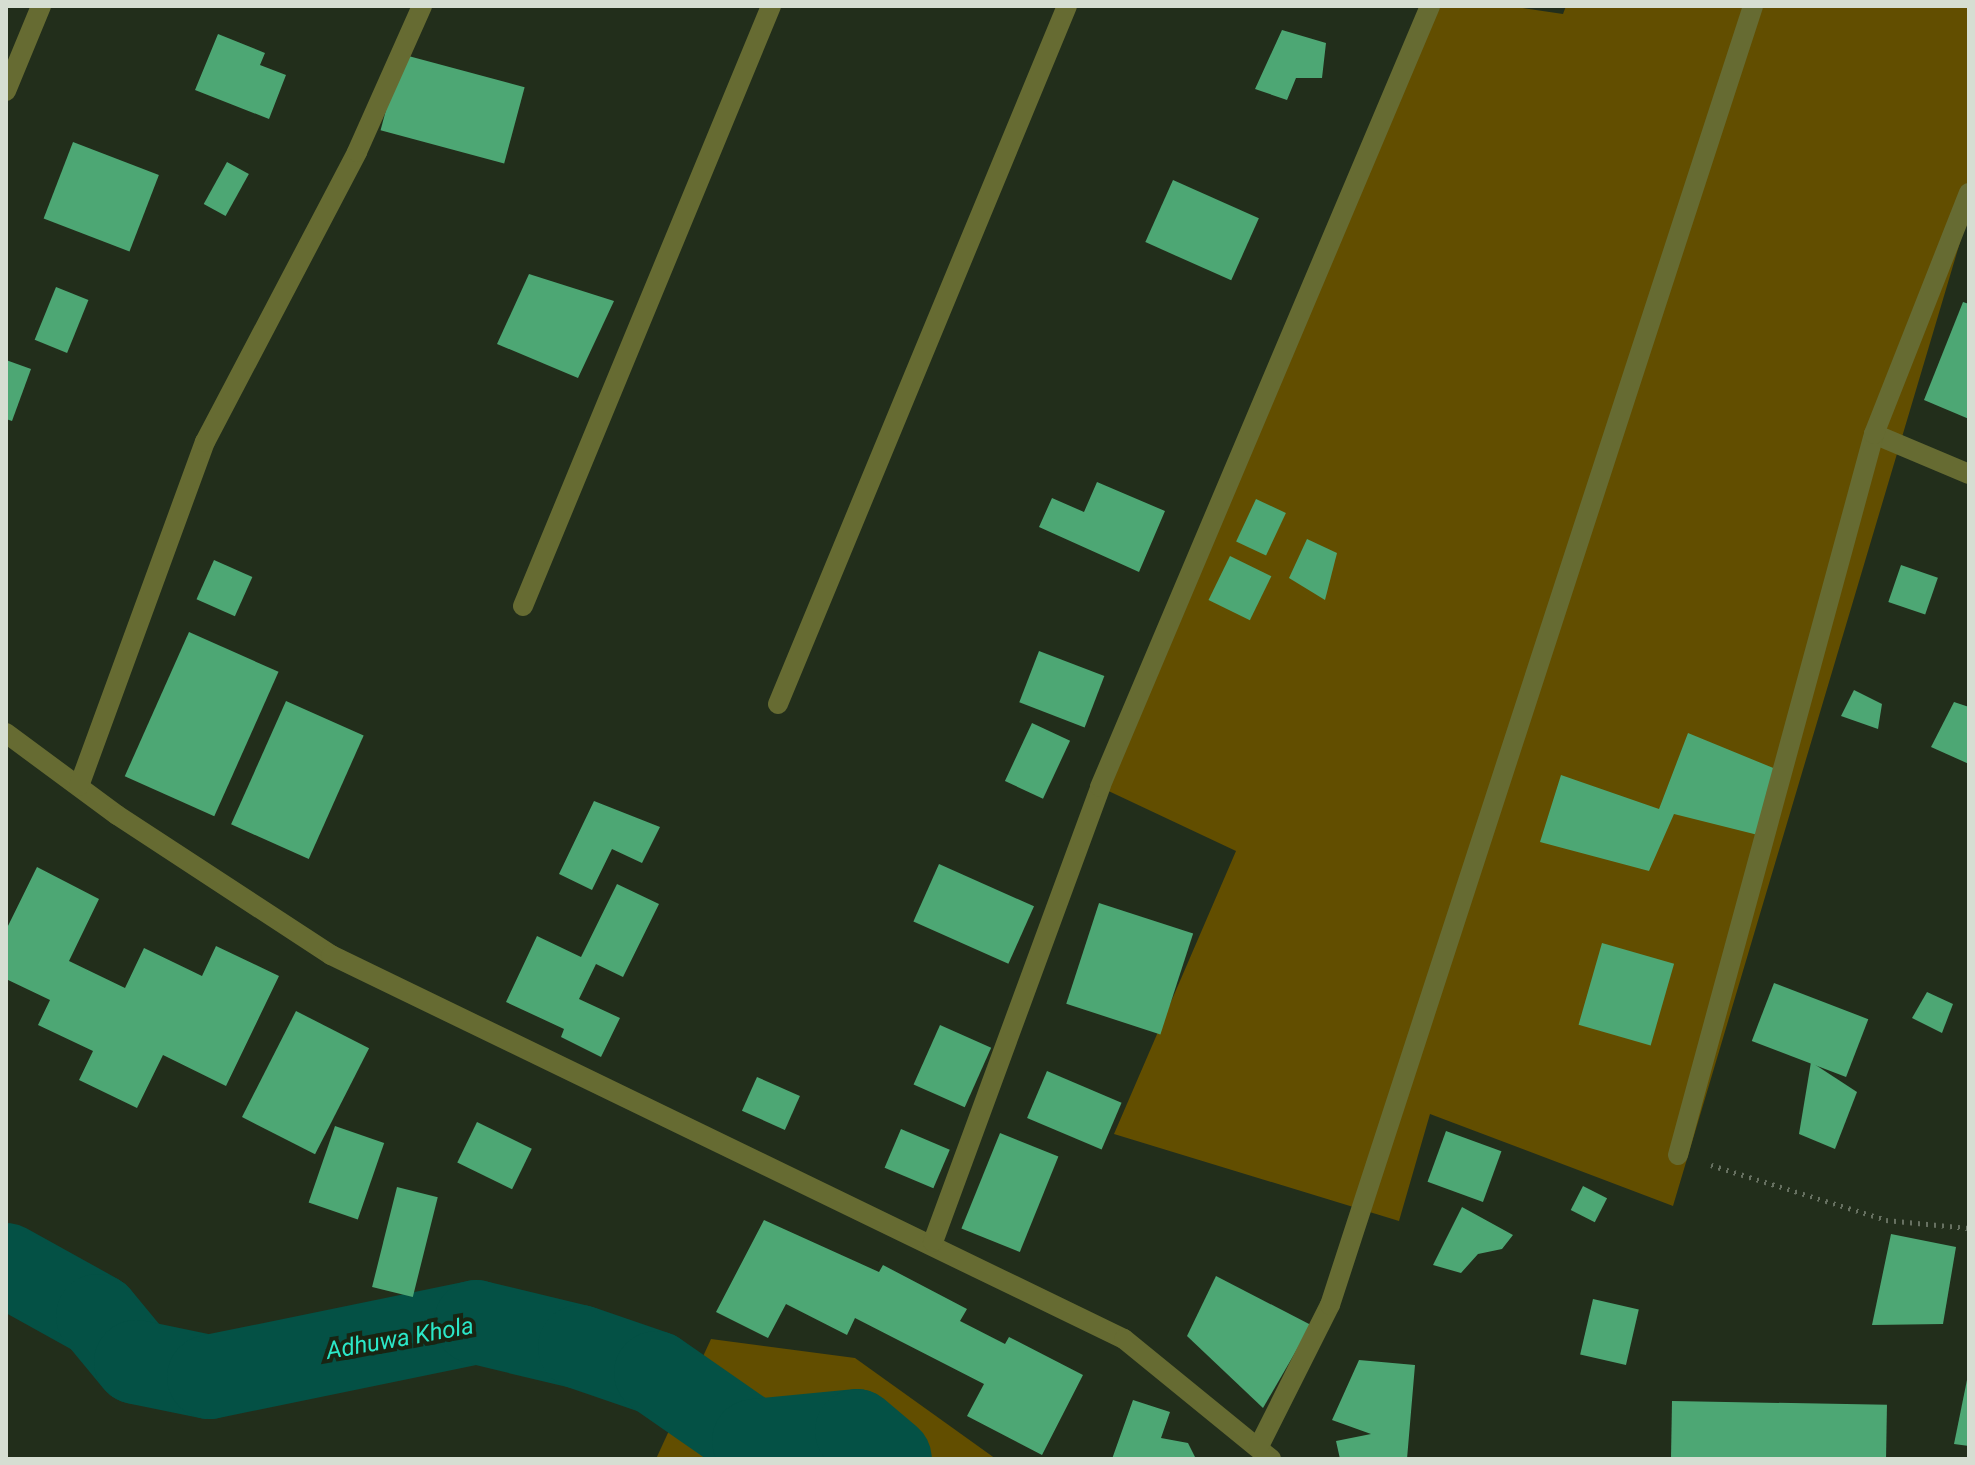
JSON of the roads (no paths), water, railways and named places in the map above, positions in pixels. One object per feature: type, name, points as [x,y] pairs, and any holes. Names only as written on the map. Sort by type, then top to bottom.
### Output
[{"type":"street","points":[[6,91],[41,6]]},
{"type":"street","points":[[79,786],[205,442],[357,152],[422,6]]},
{"type":"street","points":[[523,606],[771,6]]},
{"type":"street","points":[[778,704],[1067,6]]},
{"type":"street","points":[[933,1242],[1100,787],[1430,6]]},
{"type":"street","points":[[6,733],[79,786],[331,955],[933,1242],[1124,1339],[1265,1452],[1330,1305],[1753,6]]},
{"type":"street","points":[[1678,1155],[1874,434],[1969,193]]},
{"type":"street","points":[[1874,434],[1969,474]]},
{"type":"waterway","name":"Adhuwa Khola","points":[[6,1265],[98,1316],[136,1362],[209,1377],[476,1322],[580,1347],[656,1373],[754,1441],[857,1431],[890,1459]]}]
